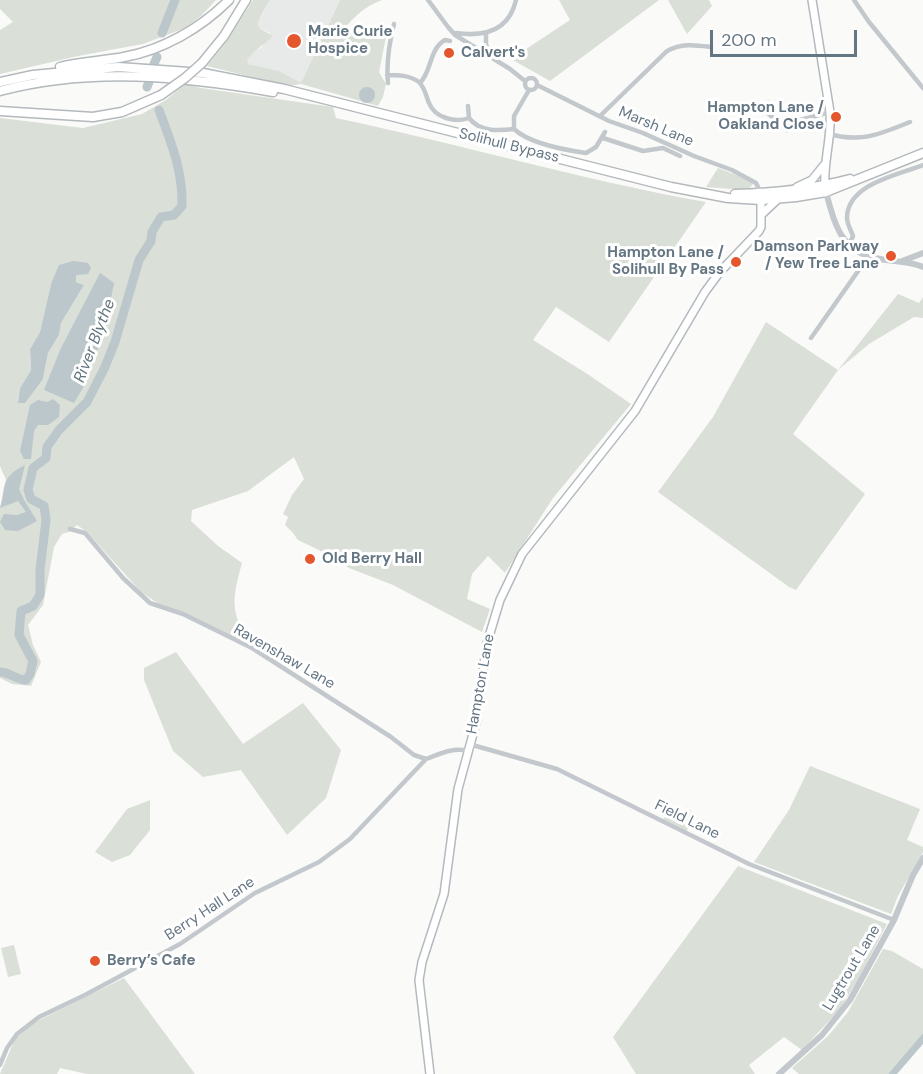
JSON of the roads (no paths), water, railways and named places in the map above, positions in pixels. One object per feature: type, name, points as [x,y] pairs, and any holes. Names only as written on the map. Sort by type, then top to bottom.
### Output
[{"type":"highway","points":[[33,75],[69,65],[126,57],[146,51],[193,29],[229,0]]},
{"type":"highway","points":[[0,111],[93,117],[122,112],[161,96],[202,63],[224,36],[246,0]]},
{"type":"highway","name":"Solihull Bypass","points":[[0,82],[33,75],[118,67],[170,70],[240,79],[648,181],[700,192],[778,199],[825,189],[923,153]]},
{"type":"highway","name":"Solihull Bypass","points":[[0,91],[69,79],[144,77],[212,83],[318,98]]},
{"type":"highway","name":"Solihull Bypass","points":[[761,196],[788,191],[825,189]]},
{"type":"main road","points":[[812,0],[830,112],[824,165],[825,189]]},
{"type":"main road","points":[[788,191],[812,180],[824,165]]},
{"type":"main road","name":"Hampton Lane","points":[[430,1074],[419,980],[422,963],[444,894],[458,789],[477,723],[484,659],[492,620],[522,554],[635,411],[705,292],[719,273],[759,231],[761,196]]},
{"type":"main road","points":[[761,215],[778,199]]},
{"type":"street","points":[[428,0],[453,32],[510,69],[525,81],[526,88],[529,90]]},
{"type":"street","points":[[453,32],[471,35],[486,34],[508,20],[513,13],[516,0]]},
{"type":"street","points":[[854,0],[923,88]]},
{"type":"street","points":[[388,83],[386,59],[390,51],[394,24]]},
{"type":"street","points":[[392,31],[399,33]]},
{"type":"street","points":[[486,34],[490,56]]},
{"type":"street","points":[[420,83],[427,73],[435,48],[446,38]]},
{"type":"street","points":[[600,116],[667,51],[690,44],[711,47]]},
{"type":"street","points":[[387,75],[405,76],[420,83],[430,106],[440,115],[455,121],[469,118]]},
{"type":"street","points":[[514,129],[514,116],[529,90],[537,85],[537,82],[531,78],[525,81]]},
{"type":"street","name":"Marsh Lane","points":[[537,85],[600,116],[732,170],[756,183],[761,196]]},
{"type":"street","points":[[768,103],[762,108],[787,129]]},
{"type":"street","points":[[468,106],[469,118],[482,128],[499,131],[514,129],[527,139],[586,153],[596,147],[605,132]]},
{"type":"street","points":[[782,125],[830,112]]},
{"type":"street","points":[[829,134],[856,139],[867,138],[908,124]]},
{"type":"street","points":[[603,138],[643,151],[658,147],[680,156]]},
{"type":"street","points":[[669,160],[673,152]]},
{"type":"street","points":[[849,244],[853,236],[847,217],[857,192],[923,165]]},
{"type":"street","points":[[825,189],[836,228],[849,244],[868,257],[901,261],[923,267]]},
{"type":"street","points":[[901,261],[923,253]]},
{"type":"street","points":[[811,338],[868,257]]},
{"type":"street","name":"Ravenshaw Lane","points":[[70,529],[85,533],[123,578],[150,603],[183,614],[252,648],[381,730],[414,755],[426,759]]},
{"type":"street","points":[[426,759],[469,748]]},
{"type":"street","name":"Field Lane","points":[[469,748],[557,769],[749,864],[894,920]]},
{"type":"street","name":"Berry Hall Lane","points":[[0,1065],[18,1034],[33,1021],[180,944],[255,893],[319,862],[350,839],[426,759]]},
{"type":"street","name":"Lugtrout Lane","points":[[779,1074],[838,1018],[863,979],[923,858]]},
{"type":"water","points":[[367,87],[373,89],[375,95],[373,101],[367,103],[361,101],[359,95],[361,89]]},
{"type":"water","points":[[73,261],[88,263],[91,268],[88,274],[76,275],[76,282],[84,285],[61,323],[59,335],[48,353],[43,379],[25,403],[18,403],[20,388],[31,370],[30,349],[40,332],[51,284],[59,265]]},
{"type":"water","points":[[100,273],[114,283],[109,310],[98,349],[77,383],[84,386],[74,403],[44,390],[61,348]]},
{"type":"water","points":[[53,399],[60,405],[59,417],[48,425],[38,425],[34,431],[31,459],[24,459],[20,451],[30,405],[38,400],[47,402]]},
{"type":"water","points":[[25,465],[19,489],[37,521],[18,531],[5,530],[0,522],[4,514],[17,515],[26,512],[18,501],[0,508],[8,478]]},
{"type":"water","points":[[923,1033],[923,1044],[897,1074],[888,1074]]},
{"type":"waterway","points":[[162,33],[175,0]]},
{"type":"waterway","points":[[154,64],[157,57]]},
{"type":"waterway","name":"River Blythe","points":[[147,87],[149,82]]},
{"type":"waterway","name":"River Blythe","points":[[0,672],[26,680],[33,661],[19,635],[21,611],[33,606],[40,595],[40,570],[46,520],[44,506],[31,499],[28,490],[33,468],[46,458],[47,447],[59,430],[87,402],[115,342],[139,260],[151,241],[152,232],[161,217],[174,215],[182,206],[181,181],[172,145],[159,110]]},
{"type":"place","name":"Marie Curie Hospice","points":[[294,41]]},
{"type":"place","name":"Calvert's","points":[[449,53]]},
{"type":"place","name":"Hampton Lane / Oakland Close","points":[[836,117]]},
{"type":"place","name":"Damson Parkway / Yew Tree Lane","points":[[891,256]]},
{"type":"place","name":"Hampton Lane / Solihull By Pass","points":[[736,262]]},
{"type":"place","name":"Old Berry Hall","points":[[310,559]]},
{"type":"place","name":"Berry’s Cafe","points":[[95,961]]}]
